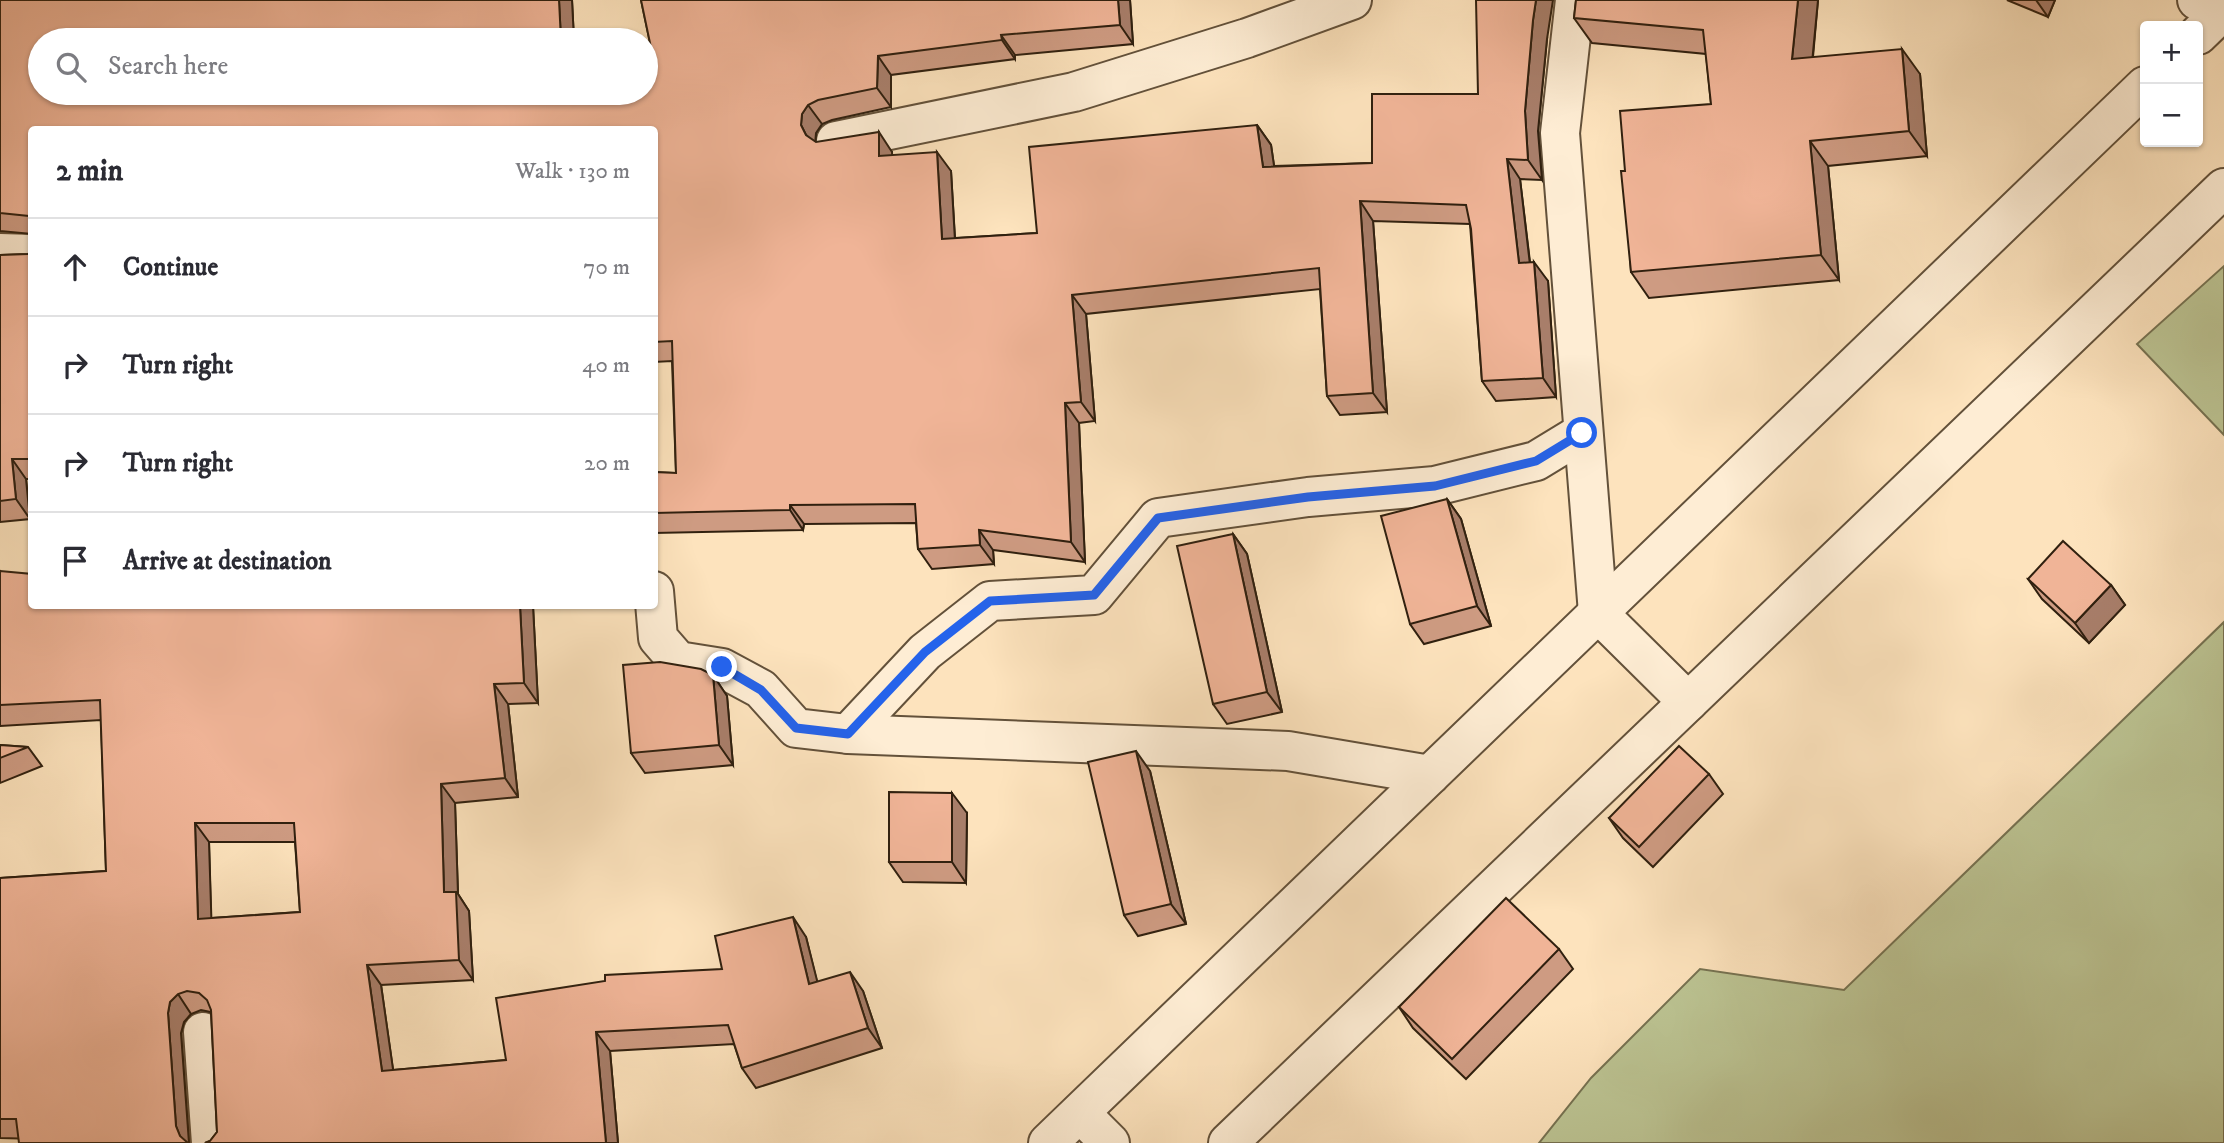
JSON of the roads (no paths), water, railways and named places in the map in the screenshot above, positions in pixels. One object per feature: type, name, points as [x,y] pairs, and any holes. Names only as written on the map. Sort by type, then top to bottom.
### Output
[{"type":"street","points":[[835,141],[1074,92],[1248,38],[1352,0]]},
{"type":"street","points":[[1575,0],[1560,133],[1598,613],[1688,702]]},
{"type":"street","points":[[1048,1143],[2140,91]]},
{"type":"street","points":[[1228,1143],[2224,188]]},
{"type":"street","points":[[0,253],[28,254]]},
{"type":"street","points":[[848,734],[925,652],[990,601],[1094,595],[1158,518],[1308,497],[1435,486],[1536,461],[1582,433]]},
{"type":"street","points":[[656,609],[658,638],[678,661],[722,667],[761,690],[796,728],[848,734],[1288,751],[1430,775]]},
{"type":"street","points":[[203,1032],[211,1143]]},
{"type":"street","points":[[1080,1112],[1110,1143]]}]
